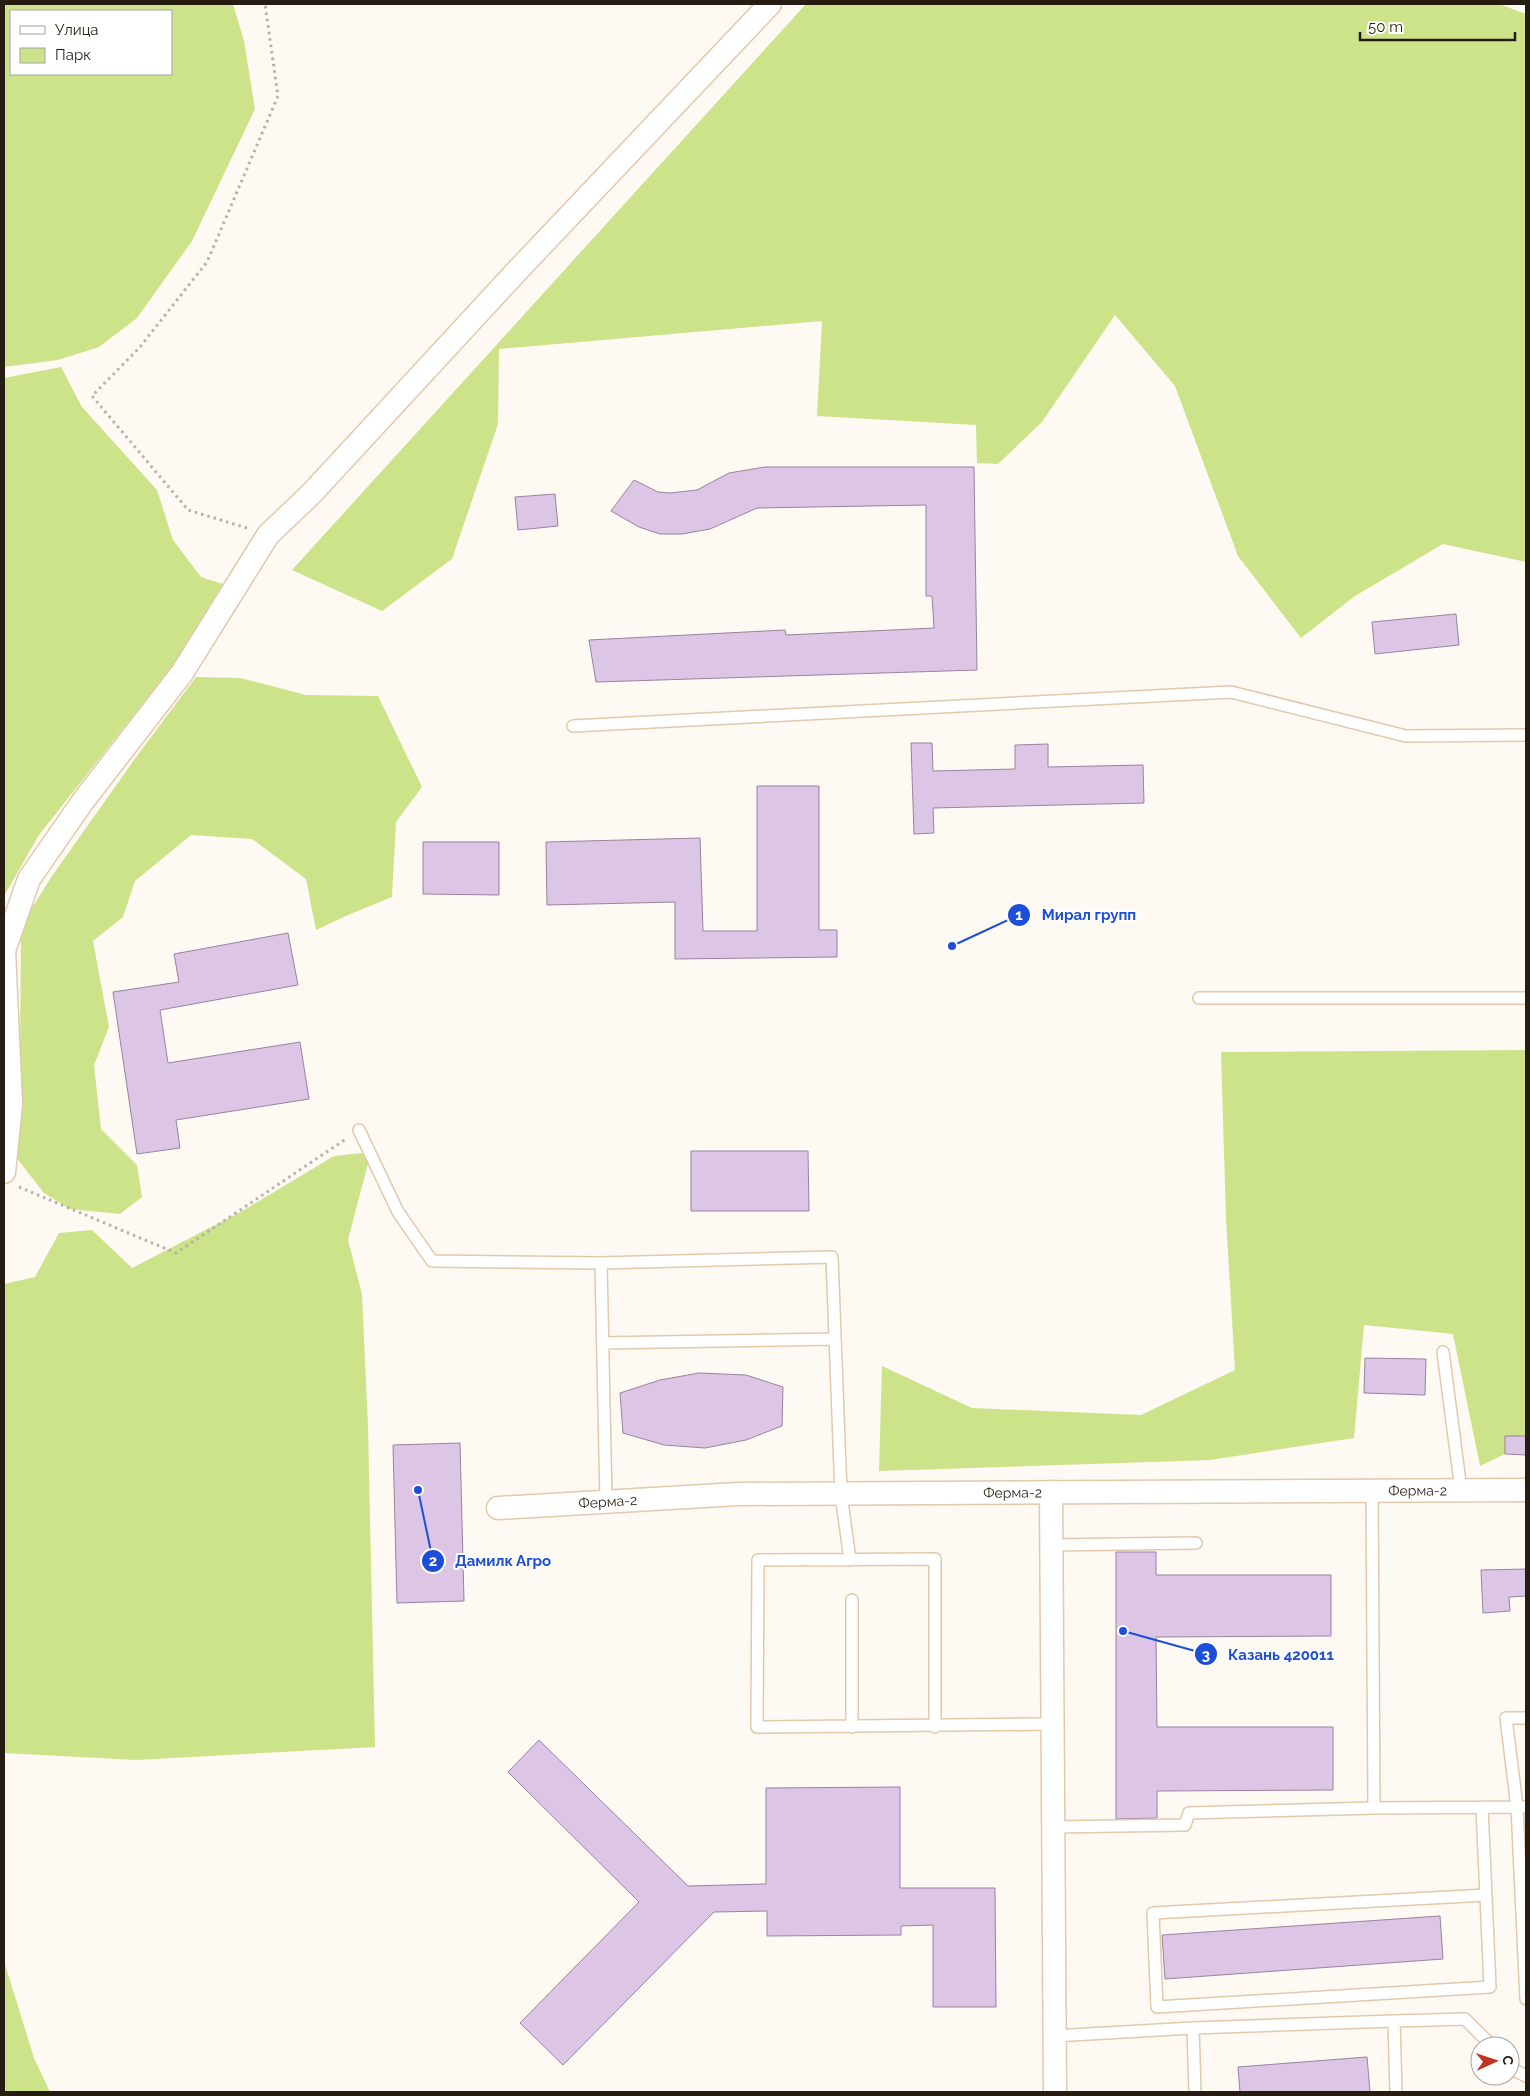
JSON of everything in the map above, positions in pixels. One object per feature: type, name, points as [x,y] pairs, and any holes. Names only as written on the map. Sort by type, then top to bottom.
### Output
[{"type":"street","points":[[8,1178],[11,1104],[4,951],[29,879],[83,801],[182,673],[268,535],[312,493],[517,271],[770,4]]},
{"type":"street","name":"Ферма-2","points":[[498,1508],[738,1494],[1526,1490]]},
{"type":"street","points":[[1051,1492],[1055,2092]]},
{"type":"lane","points":[[573,726],[1231,692],[1406,736],[1526,735]]},
{"type":"lane","points":[[1199,998],[1526,998]]},
{"type":"lane","points":[[360,1130],[398,1212],[432,1261],[602,1263],[832,1257],[841,1494],[850,1560]]},
{"type":"lane","points":[[602,1263],[606,1501]]},
{"type":"lane","points":[[603,1343],[835,1339]]},
{"type":"lane","points":[[1443,1352],[1461,1490]]},
{"type":"lane","points":[[1372,1490],[1374,1808]]},
{"type":"lane","points":[[1051,1545],[1196,1543]]},
{"type":"lane","points":[[935,1727],[935,1559],[758,1560],[757,1727],[935,1727],[1052,1724]]},
{"type":"lane","points":[[852,1600],[852,1727]]},
{"type":"lane","points":[[1526,1718],[1506,1718],[1522,1807],[1526,1999]]},
{"type":"lane","points":[[1482,1807],[1486,1895],[1490,1987],[1157,2007],[1153,1913],[1486,1895]]},
{"type":"lane","points":[[1053,1827],[1185,1825],[1189,1813],[1374,1808],[1522,1807]]},
{"type":"lane","points":[[1054,2036],[1193,2028],[1465,2019],[1482,2036]]},
{"type":"lane","points":[[1394,2021],[1396,2092]]},
{"type":"lane","points":[[1193,2028],[1195,2092]]},
{"type":"path","points":[[265,4],[278,96],[207,262],[140,347],[92,396],[188,510],[268,535]]},
{"type":"path","points":[[8,1178],[176,1253],[360,1130]]},
{"type":"green space","points":[[4,4],[233,4],[244,41],[255,109],[192,241],[137,318],[99,347],[58,360],[4,367]]},
{"type":"green space","points":[[806,4],[1499,4],[1526,14],[1526,562],[1443,544],[1355,596],[1301,638],[1238,556],[1175,386],[1115,315],[1042,422],[998,464],[977,463],[976,425],[817,416],[822,321],[499,349],[498,424],[452,559],[382,611],[292,570]]},
{"type":"green space","points":[[61,367],[82,407],[157,490],[173,540],[201,577],[223,584],[174,664],[39,835],[4,896],[4,378]]},
{"type":"green space","points":[[196,677],[240,678],[306,695],[378,696],[422,787],[396,822],[392,897],[316,930],[306,879],[252,839],[191,835],[135,881],[123,917],[93,941],[109,1027],[94,1065],[101,1129],[137,1165],[142,1197],[120,1214],[70,1209],[44,1193],[15,1156],[20,1066],[21,925],[52,876],[139,753]]},
{"type":"green space","points":[[1526,1050],[1526,1444],[1480,1466],[1453,1334],[1364,1325],[1354,1438],[1210,1460],[879,1471],[882,1366],[972,1408],[1141,1415],[1235,1370],[1226,1219],[1221,1052]]},
{"type":"green space","points":[[371,1152],[348,1240],[362,1294],[368,1427],[375,1747],[136,1760],[4,1753],[4,1284],[35,1277],[59,1233],[92,1230],[132,1268],[244,1210],[334,1156]]},
{"type":"green space","points":[[4,1961],[34,2058],[50,2092],[4,2092]]},
{"type":"building","points":[[765,467],[974,467],[977,670],[596,682],[589,640],[785,630],[786,635],[934,628],[932,596],[926,596],[926,505],[757,508],[710,529],[682,534],[660,534],[639,527],[611,511],[634,480],[658,492],[670,493],[697,490],[729,473]]},
{"type":"building","points":[[555,494],[558,526],[518,530],[515,497]]},
{"type":"building","points":[[1456,614],[1459,645],[1375,654],[1372,622]]},
{"type":"building","points":[[911,743],[932,743],[933,771],[1015,769],[1015,745],[1048,744],[1048,767],[1143,765],[1144,803],[933,808],[934,833],[914,834]]},
{"type":"building","points":[[757,786],[819,786],[819,930],[837,930],[837,957],[675,959],[675,902],[547,905],[546,842],[700,838],[703,931],[757,931]]},
{"type":"building","points":[[423,842],[499,842],[499,895],[423,894]]},
{"type":"building","points":[[288,933],[298,985],[160,1010],[168,1063],[300,1042],[309,1099],[176,1120],[180,1148],[137,1154],[113,992],[179,982],[174,954]]},
{"type":"building","points":[[691,1151],[808,1151],[809,1211],[691,1211]]},
{"type":"building","points":[[1365,1358],[1426,1359],[1425,1395],[1364,1393]]},
{"type":"building","points":[[699,1373],[746,1375],[783,1387],[782,1426],[746,1440],[705,1448],[664,1445],[623,1433],[620,1393],[660,1380]]},
{"type":"building","points":[[1505,1436],[1526,1436],[1526,1455],[1505,1454]]},
{"type":"building","points":[[460,1443],[464,1601],[397,1603],[393,1445]]},
{"type":"building","points":[[1116,1552],[1156,1552],[1156,1575],[1331,1575],[1331,1636],[1156,1637],[1157,1727],[1333,1727],[1333,1790],[1157,1791],[1157,1818],[1116,1819]]},
{"type":"building","points":[[1526,1569],[1526,1596],[1509,1597],[1510,1611],[1483,1613],[1481,1570]]},
{"type":"building","points":[[539,1740],[688,1886],[766,1884],[766,1788],[900,1787],[900,1888],[995,1888],[996,2007],[933,2007],[933,1925],[901,1926],[901,1935],[767,1936],[767,1911],[714,1912],[563,2065],[520,2023],[639,1902],[508,1772]]},
{"type":"building","points":[[1440,1916],[1443,1959],[1165,1979],[1162,1935]]},
{"type":"building","points":[[1367,2057],[1370,2092],[1240,2092],[1238,2067]]},
{"type":"place","name":"Мирал групп","points":[[952,946]]},
{"type":"place","name":"Дамилк Агро","points":[[418,1490]]},
{"type":"place","name":"Казань 420011","points":[[1123,1631]]}]
